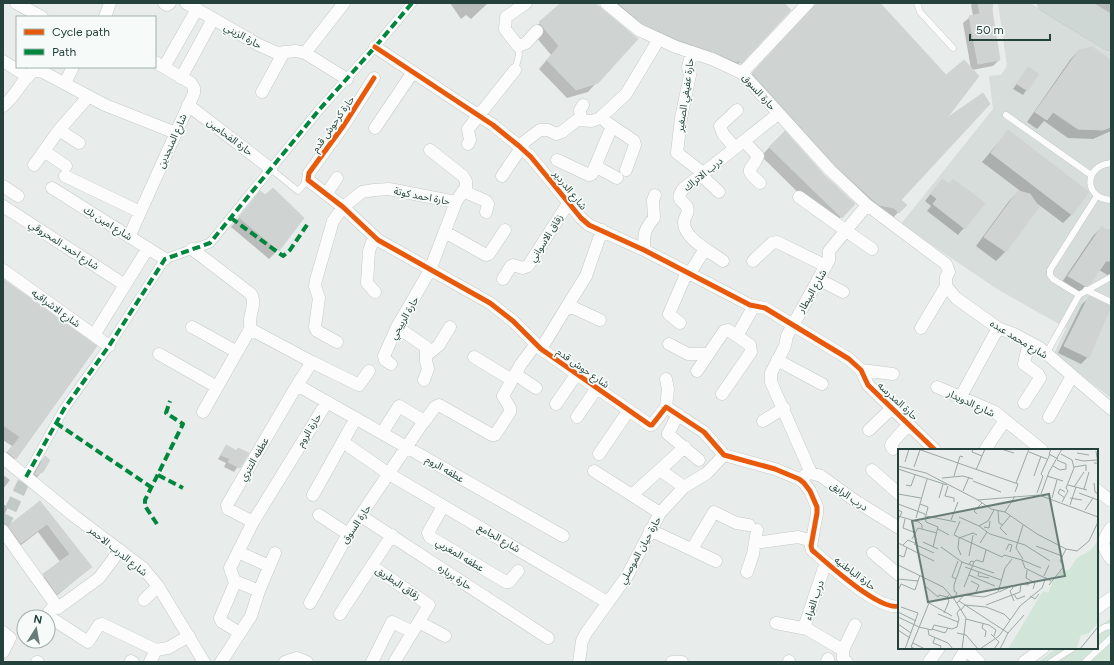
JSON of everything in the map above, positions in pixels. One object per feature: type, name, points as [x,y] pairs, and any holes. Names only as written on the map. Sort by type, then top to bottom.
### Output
[{"type":"main road","points":[[1047,3],[1111,42]]},
{"type":"main road","points":[[1075,3],[1111,25]]},
{"type":"street","points":[[16,3],[40,16]]},
{"type":"street","points":[[105,16],[110,3]]},
{"type":"street","points":[[164,3],[167,5],[170,3]]},
{"type":"street","name":"حارة الزيني","points":[[186,3],[259,45],[277,53],[296,51],[305,52]]},
{"type":"street","points":[[344,3],[305,52],[347,79]]},
{"type":"street","points":[[26,477],[64,409],[109,346],[165,259],[169,256],[210,243],[318,110],[347,79],[412,3]]},
{"type":"street","points":[[526,3],[506,18],[504,23],[505,30],[518,46],[526,43],[538,31]]},
{"type":"street","name":"حارة السوق","points":[[606,3],[639,30],[742,73],[830,170],[867,205]]},
{"type":"street","points":[[742,73],[808,3]]},
{"type":"street","points":[[160,64],[182,37],[197,10]]},
{"type":"street","points":[[182,78],[214,19]]},
{"type":"street","points":[[182,37],[198,47]]},
{"type":"street","points":[[502,176],[520,147],[540,130],[558,134],[577,120],[592,121],[600,118],[626,94],[659,39]]},
{"type":"street","name":"شارع الدردير","points":[[375,47],[478,115],[520,147],[531,157],[581,218],[589,225],[644,250],[754,306],[765,308],[793,324]]},
{"type":"street","points":[[262,92],[284,52]]},
{"type":"street","name":"حارة عفيفي الصغير","points":[[692,52],[688,67],[690,75],[681,118],[680,140],[676,150],[677,153],[702,174]]},
{"type":"street","points":[[3,61],[28,78]]},
{"type":"street","name":"شارع المنجدين","points":[[129,236],[194,93],[194,88],[191,83],[160,64]]},
{"type":"street","points":[[65,83],[72,68]]},
{"type":"street","points":[[5,101],[28,78],[31,72],[37,70],[65,83],[88,97],[176,133]]},
{"type":"street","points":[[468,144],[470,140],[468,130],[478,115],[515,70]]},
{"type":"street","points":[[375,128],[413,72]]},
{"type":"street","name":"حارة كرحوش قدم","points":[[308,180],[309,173],[344,125],[374,78]]},
{"type":"street","points":[[34,165],[59,130],[88,97]]},
{"type":"street","name":"حارة الفحامين","points":[[188,105],[271,168]]},
{"type":"street","points":[[581,120],[580,110],[583,105]]},
{"type":"street","points":[[737,110],[720,126],[723,134],[758,156],[749,168],[760,183]]},
{"type":"street","name":"درب الاتراك","points":[[723,261],[687,235],[683,223],[688,211],[687,207],[679,199],[679,194],[683,189],[778,114]]},
{"type":"street","points":[[600,118],[634,141],[635,145],[626,170]]},
{"type":"street","points":[[557,160],[589,175],[593,173],[612,126]]},
{"type":"street","points":[[59,130],[79,143]]},
{"type":"street","points":[[430,150],[463,176],[466,181],[466,191],[486,201],[488,204],[486,212]]},
{"type":"street","points":[[44,151],[65,171],[140,212]]},
{"type":"street","points":[[596,166],[617,178]]},
{"type":"street","points":[[702,174],[719,192]]},
{"type":"street","points":[[327,193],[338,178]]},
{"type":"street","name":"شارع حوش قدم","points":[[308,180],[327,193],[374,237],[490,303],[513,321],[539,347],[576,375],[651,426],[666,408]]},
{"type":"street","points":[[3,186],[18,196]]},
{"type":"street","name":"شارع امين بك","points":[[52,188],[165,259]]},
{"type":"street","name":"حارة احمد كوتة","points":[[337,342],[317,331],[315,327],[319,298],[316,286],[333,221],[343,207],[362,192],[374,190],[389,189],[456,202],[462,191],[466,191]]},
{"type":"street","points":[[644,250],[644,236],[646,228],[654,218],[653,200],[655,195]]},
{"type":"street","points":[[799,197],[872,249]]},
{"type":"street","name":"حارة الربيحي","points":[[391,364],[385,360],[384,356],[397,327],[430,270],[456,202]]},
{"type":"street","name":"زقاق الاسواني","points":[[503,279],[511,266],[513,265],[523,268],[528,266],[569,202]]},
{"type":"street","points":[[867,205],[946,264],[949,272],[946,277],[946,286],[921,328]]},
{"type":"street","name":"شارع البيطار","points":[[811,473],[770,378],[793,324],[829,260],[829,251],[843,228],[867,205]]},
{"type":"street","name":"شارع احمد المحروقي","points":[[3,206],[125,285]]},
{"type":"street","points":[[445,232],[486,255],[489,254],[505,230]]},
{"type":"street","points":[[513,378],[539,347],[586,276],[602,230]]},
{"type":"street","points":[[374,237],[369,251],[368,283],[375,292]]},
{"type":"street","points":[[753,261],[772,243],[777,242],[826,266]]},
{"type":"street","points":[[94,335],[148,248]]},
{"type":"street","points":[[192,249],[253,296],[250,329],[202,412]]},
{"type":"street","points":[[680,323],[669,314],[689,273],[705,249]]},
{"type":"street","name":"شارع الاشراقيه","points":[[3,270],[109,346]]},
{"type":"street","points":[[818,279],[843,292]]},
{"type":"street","name":"شارع محمد عبده","points":[[946,286],[956,298],[998,328],[1029,342],[1046,354],[1111,409]]},
{"type":"street","points":[[738,336],[754,306]]},
{"type":"street","points":[[566,308],[574,308],[600,320]]},
{"type":"street","name":"حارة المدرسه","points":[[793,324],[849,359],[861,370],[868,385],[934,449]]},
{"type":"street","points":[[192,327],[237,352]]},
{"type":"street","points":[[397,327],[426,347],[426,361],[428,369],[424,380]]},
{"type":"street","points":[[427,355],[439,345],[450,327]]},
{"type":"street","points":[[960,398],[998,328]]},
{"type":"street","points":[[250,329],[359,385],[368,371]]},
{"type":"street","points":[[697,371],[724,331],[728,330],[750,345],[751,352],[722,394]]},
{"type":"street","points":[[1024,403],[1040,378],[1038,374],[1024,364],[1029,342]]},
{"type":"street","points":[[669,344],[688,354],[708,354]]},
{"type":"street","points":[[159,354],[217,387]]},
{"type":"street","points":[[474,357],[513,378],[536,388]]},
{"type":"street","points":[[777,360],[822,384]]},
{"type":"street","points":[[297,385],[312,362]]},
{"type":"street","points":[[861,370],[893,374]]},
{"type":"street","points":[[556,404],[576,375]]},
{"type":"street","points":[[1050,417],[1072,376]]},
{"type":"street","name":"حارة السوق","points":[[310,604],[348,534],[362,516],[435,406],[439,405],[495,435],[498,433],[510,412],[510,408],[503,400],[503,396],[513,378]]},
{"type":"street","points":[[666,379],[668,389],[666,408],[678,414],[704,432],[724,455],[775,469],[799,479],[810,491],[817,507],[812,541],[798,537],[755,543]]},
{"type":"street","name":"حارة الروم","points":[[240,633],[222,622],[220,618],[235,581],[230,568],[253,522],[327,402],[297,385]]},
{"type":"street","name":"عطفه التتري","points":[[253,522],[228,509],[227,505],[297,385]]},
{"type":"street","name":"شارع الدويدار","points":[[936,387],[994,412],[1041,449]]},
{"type":"street","points":[[577,417],[597,388]]},
{"type":"street","name":"عطفه الروم","points":[[327,402],[563,536]]},
{"type":"street","points":[[382,433],[400,406],[424,422]]},
{"type":"street","points":[[763,421],[784,408]]},
{"type":"street","points":[[869,430],[892,408]]},
{"type":"street","points":[[599,454],[629,410]]},
{"type":"street","points":[[678,414],[668,434],[699,460]]},
{"type":"street","points":[[313,495],[356,418]]},
{"type":"street","points":[[987,449],[1005,420]]},
{"type":"street","points":[[894,450],[891,446],[892,443],[909,424]]},
{"type":"street","name":"شارع الجامع","points":[[343,442],[390,474],[608,602]]},
{"type":"street","points":[[632,495],[685,447]]},
{"type":"street","name":"حارة حيان الموصلي","points":[[579,662],[582,641],[586,633],[627,576],[660,513],[684,487],[707,473],[724,455]]},
{"type":"street","name":"شارع الدرب الاحمر","points":[[3,458],[73,515],[143,568],[158,586],[204,662]]},
{"type":"street","points":[[660,470],[684,487]]},
{"type":"street","points":[[872,470],[898,493]]},
{"type":"street","points":[[594,471],[660,513]]},
{"type":"street","points":[[799,479],[811,473]]},
{"type":"street","name":"درب الرايق","points":[[811,473],[821,476],[854,500],[898,527]]},
{"type":"street","points":[[1098,491],[1111,500]]},
{"type":"street","name":"عطفه المغربي","points":[[444,506],[428,533],[430,537],[506,582],[509,582],[518,571]]},
{"type":"street","points":[[692,549],[714,512],[736,523],[753,527],[755,543],[747,572]]},
{"type":"street","points":[[319,514],[348,534]]},
{"type":"street","name":"حارة برباره","points":[[362,516],[548,638]]},
{"type":"street","points":[[1111,528],[1104,537],[1103,543],[1104,549],[1111,560]]},
{"type":"street","points":[[650,530],[716,561]]},
{"type":"street","points":[[3,531],[55,605],[60,607],[99,578],[120,550]]},
{"type":"street","points":[[340,614],[392,536]]},
{"type":"street","name":"حارة الباطنيه","points":[[812,541],[812,550],[866,594],[889,606],[898,606]]},
{"type":"street","points":[[238,552],[269,566]]},
{"type":"street","points":[[221,662],[251,616],[258,591],[275,554]]},
{"type":"street","points":[[873,554],[898,574]]},
{"type":"street","name":"درب الغراء","points":[[826,562],[806,623],[807,629],[843,650]]},
{"type":"street","name":"زقاق البطريق","points":[[372,566],[428,604],[428,608],[394,661]]},
{"type":"street","points":[[235,581],[258,591]]},
{"type":"street","points":[[144,600],[158,586]]},
{"type":"street","points":[[1098,607],[1111,598]]},
{"type":"street","points":[[55,605],[48,612],[48,616],[87,642],[90,641],[99,625],[102,624],[156,650],[168,648],[189,636]]},
{"type":"street","points":[[372,662],[392,622],[416,627],[445,636]]},
{"type":"street","points":[[776,623],[807,629]]},
{"type":"street","points":[[847,662],[843,659],[843,650],[855,624]]},
{"type":"street","points":[[3,632],[10,638],[3,652]]},
{"type":"street","points":[[929,662],[938,649]]},
{"type":"street","points":[[958,662],[966,649],[979,662]]},
{"type":"street","points":[[1024,662],[1042,649]]},
{"type":"street","points":[[150,662],[156,650]]},
{"type":"street","points":[[285,662],[297,658],[307,662]]},
{"type":"street","points":[[672,662],[682,662]]},
{"type":"lane","points":[[917,3],[920,12],[953,48]]},
{"type":"lane","points":[[515,70],[519,55],[518,46]]},
{"type":"lane","points":[[1006,115],[1091,175]]},
{"type":"lane","points":[[1111,163],[1103,164],[1096,168],[1091,175],[1090,183],[1092,190],[1097,196],[1103,199],[1111,200]]},
{"type":"lane","points":[[271,168],[298,191],[308,180]]},
{"type":"lane","points":[[1079,295],[1053,280],[1050,275],[1050,270],[1097,196]]},
{"type":"lane","points":[[1046,354],[1079,295],[1111,277]]},
{"type":"lane","points":[[1086,290],[1111,302]]},
{"type":"lane","points":[[1098,631],[1105,627],[1111,626]]},
{"type":"lane","points":[[1085,662],[1111,638]]},
{"type":"lane","points":[[1051,662],[1071,649]]},
{"type":"shaded area","points":[[998,3],[1032,4],[1111,54],[1111,398],[1054,354],[1066,328],[997,289],[901,224],[993,109],[989,76],[1001,75],[1007,66]]},
{"type":"green space","points":[[1111,618],[1111,662],[1038,662],[1056,649],[1098,649],[1098,627]]},
{"type":"building","points":[[561,3],[595,3],[638,39],[598,83],[576,90],[547,60],[559,46],[539,22]]},
{"type":"building","points":[[618,3],[784,3],[791,10],[741,64],[738,60],[737,62],[679,40],[643,24]]},
{"type":"building","points":[[817,3],[874,3],[875,5],[880,3],[946,75],[964,60],[979,76],[947,118],[983,93],[990,104],[901,200],[907,205],[899,213],[894,208],[879,205],[835,165],[752,73]]},
{"type":"building","points":[[978,3],[993,3],[992,10],[1000,60],[978,64],[969,16],[980,14]]},
{"type":"building","points":[[1092,47],[1111,60],[1111,127],[1103,130],[1078,129],[1053,112],[1047,120],[1035,112],[1079,50]]},
{"type":"building","points":[[1028,67],[1039,74],[1028,91],[1017,84]]},
{"type":"building","points":[[1008,130],[1089,192],[1072,215],[991,153]]},
{"type":"building","points":[[785,131],[824,175],[855,204],[842,218],[769,147]]},
{"type":"building","points":[[942,179],[949,184],[953,179],[985,203],[965,229],[933,204],[937,199],[931,194]]},
{"type":"building","points":[[273,188],[304,218],[279,251],[239,217],[260,191],[265,195]]},
{"type":"building","points":[[1018,191],[1030,194],[1039,207],[1006,252],[984,237]]},
{"type":"building","points":[[1102,226],[1106,230],[1111,229],[1111,261],[1106,261],[1091,283],[1085,286],[1068,276]]},
{"type":"building","points":[[3,279],[97,346],[16,459],[8,452],[20,437],[3,425]]},
{"type":"building","points":[[1089,296],[1111,306],[1089,358],[1064,346]]},
{"type":"building","points":[[226,445],[237,451],[238,448],[249,453],[240,468],[228,462],[230,459],[221,455]]},
{"type":"building","points":[[45,456],[50,460],[43,472],[36,475],[35,474]]},
{"type":"building","points":[[40,501],[92,567],[57,594],[43,574],[70,554],[47,524],[21,543],[8,526]]},
{"type":"tunnel","points":[[3,526],[26,477]]},
{"type":"marked path","points":[[26,477],[64,409],[109,346],[165,259],[210,243],[319,110],[412,3]]},
{"type":"marked path","points":[[231,218],[283,256],[290,250],[309,222]]},
{"type":"marked path","points":[[157,524],[145,506],[145,500],[183,424],[166,413],[170,401]]},
{"type":"marked path","points":[[56,423],[151,487]]},
{"type":"marked path","points":[[158,475],[183,488]]},
{"type":"cycle path","points":[[375,47],[493,125],[519,146],[531,157],[581,218],[589,225],[644,250],[750,305],[765,308],[849,359],[861,370],[868,385],[934,449]]},
{"type":"cycle path","points":[[374,78],[344,125],[309,173],[308,180],[343,207],[378,240],[490,303],[513,321],[541,349],[650,425],[652,425],[666,407],[704,432],[724,455],[775,469],[799,479],[810,491],[817,507],[811,546],[812,550],[841,575],[867,594],[890,606],[898,606]]}]
